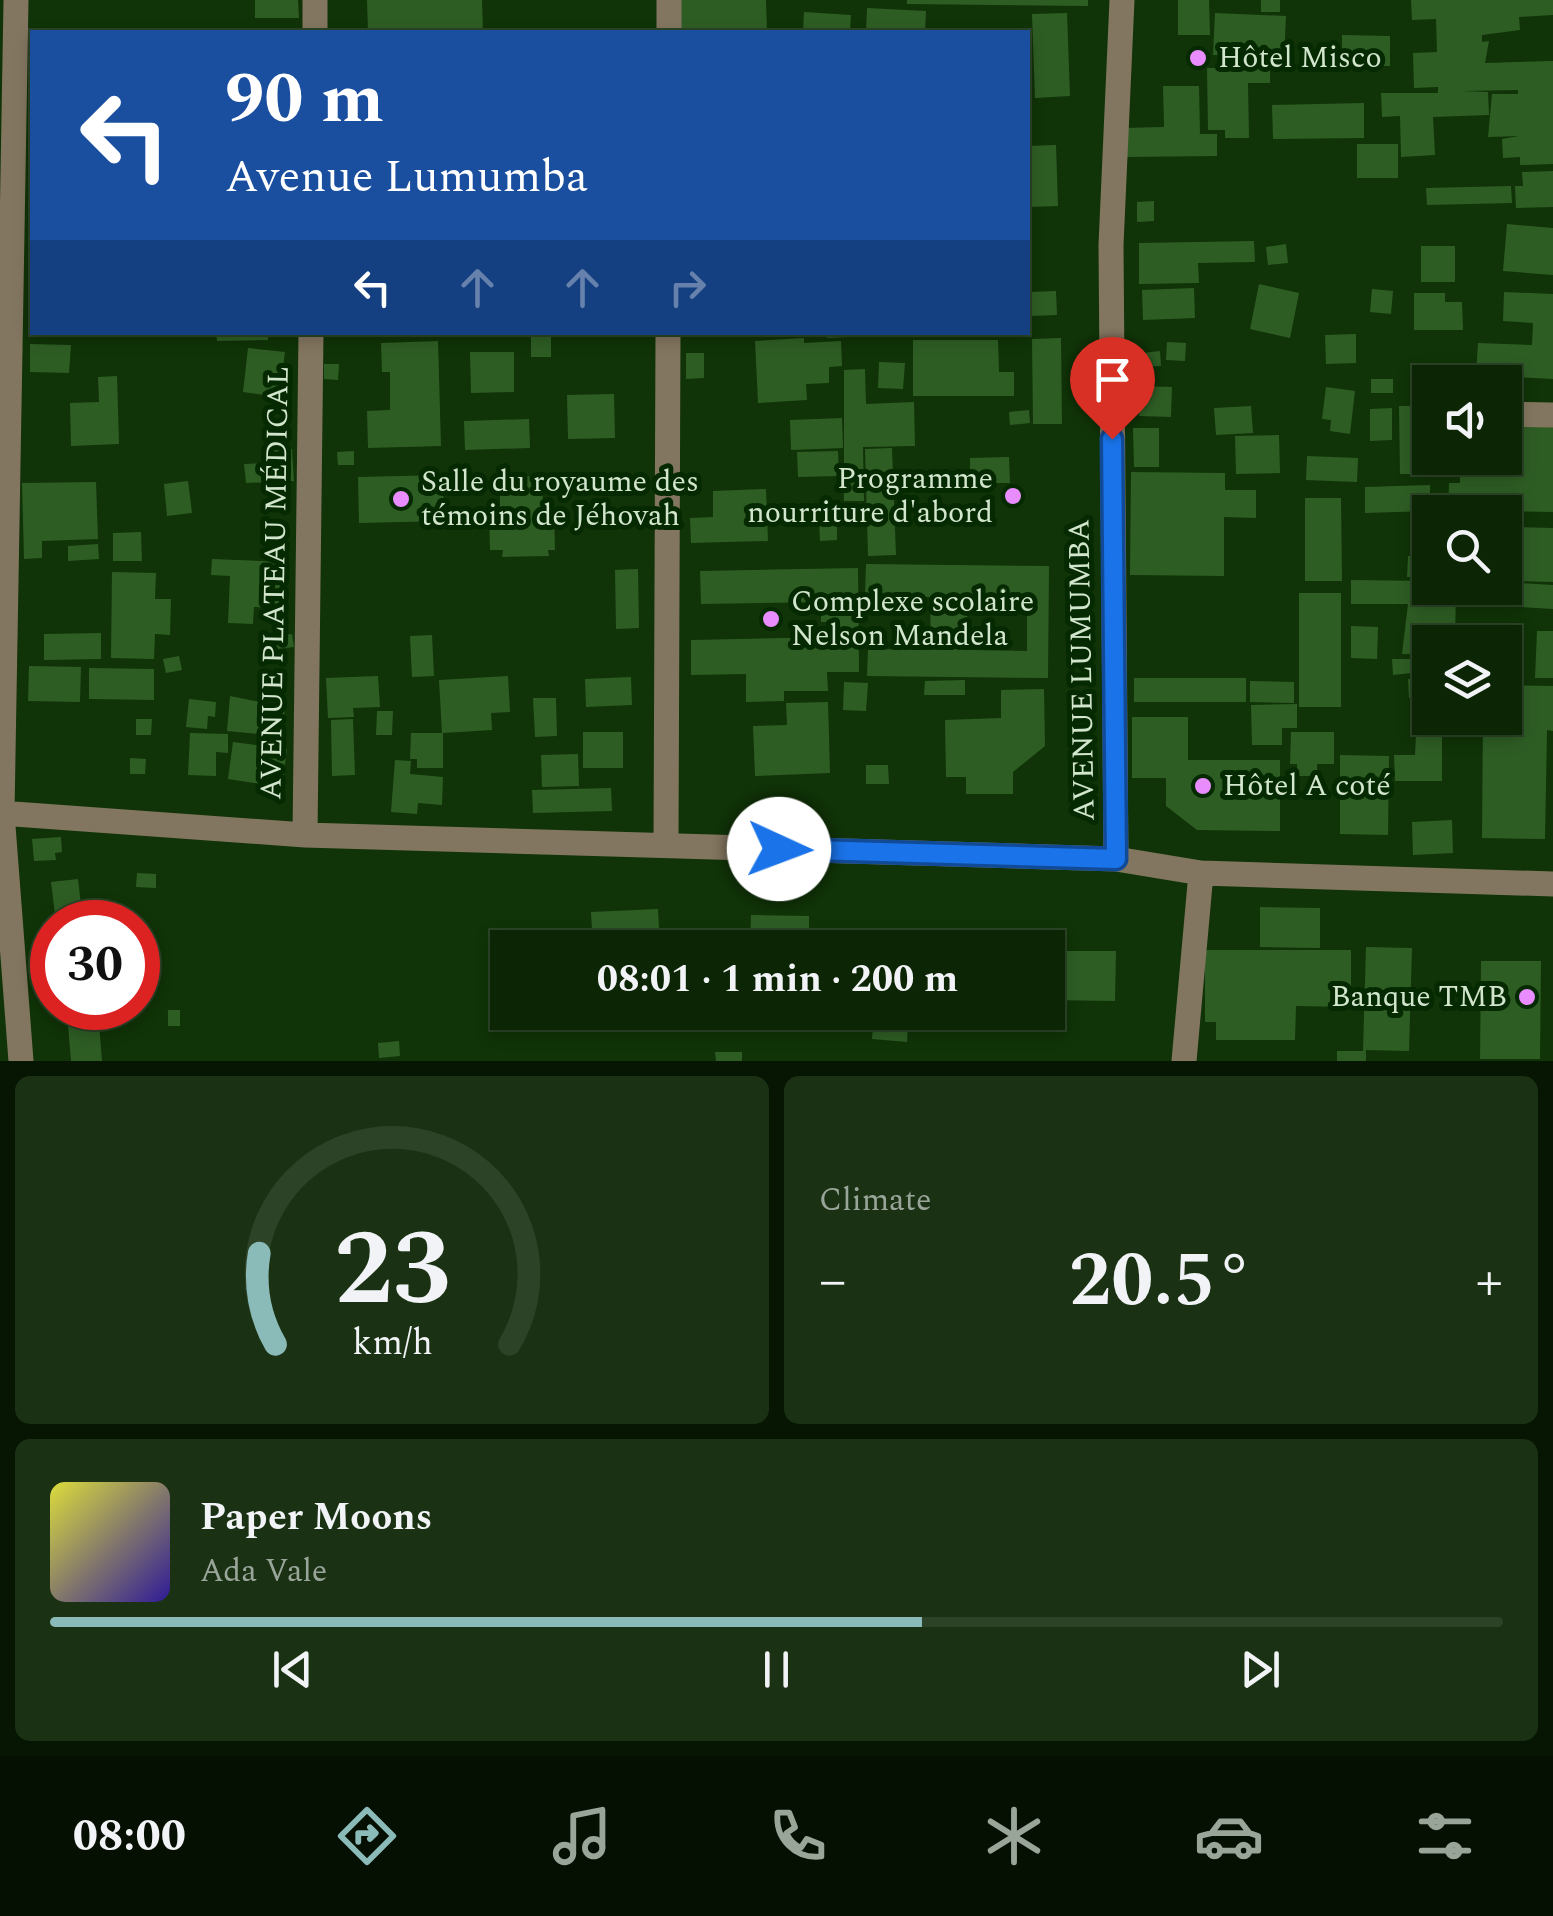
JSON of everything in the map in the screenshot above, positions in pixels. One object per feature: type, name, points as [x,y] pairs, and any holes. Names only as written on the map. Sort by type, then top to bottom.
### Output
[{"type":"street","points":[[16,0],[1,813],[21,1061]]},
{"type":"street","points":[[315,0],[315,30]]},
{"type":"street","points":[[669,0],[669,30]]},
{"type":"street","name":"AVENUE LUMUMBA","points":[[1116,859],[1111,244],[1122,0]]},
{"type":"street","name":"AVENUE PLATEAU MÉDICAL","points":[[305,835],[311,335]]},
{"type":"street","points":[[666,845],[668,335]]},
{"type":"street","points":[[1522,415],[1553,416]]},
{"type":"street","points":[[1,813],[305,835],[1116,859],[1201,873],[1553,884]]},
{"type":"street","points":[[1184,1061],[1201,873]]},
{"type":"building","points":[[255,0],[298,0],[299,18],[255,18]]},
{"type":"building","points":[[367,0],[482,0],[483,30],[368,30]]},
{"type":"building","points":[[676,0],[766,0],[767,30],[678,30]]},
{"type":"building","points":[[907,0],[1088,0],[1088,6],[907,4]]},
{"type":"building","points":[[1178,0],[1209,0],[1210,35],[1178,35]]},
{"type":"building","points":[[1261,0],[1280,0],[1280,12],[1261,12]]},
{"type":"building","points":[[1411,0],[1553,0],[1553,15],[1519,17],[1520,30],[1482,35],[1482,42],[1489,41],[1485,63],[1553,61],[1553,164],[1520,165],[1520,157],[1503,158],[1502,139],[1519,136],[1488,137],[1492,94],[1518,94],[1518,90],[1461,91],[1488,92],[1489,115],[1433,117],[1435,155],[1401,157],[1400,116],[1382,117],[1381,93],[1438,93],[1438,87],[1414,88],[1413,53],[1437,52],[1436,19],[1412,20]]},
{"type":"building","points":[[867,8],[926,11],[925,30],[866,30]]},
{"type":"building","points":[[804,12],[851,15],[850,30],[803,30]]},
{"type":"building","points":[[1067,13],[1070,96],[1035,98],[1032,14]]},
{"type":"building","points":[[1215,13],[1286,16],[1284,58],[1213,55]]},
{"type":"building","points":[[1342,35],[1390,36],[1390,66],[1342,66]]},
{"type":"building","points":[[1270,67],[1270,83],[1248,83],[1249,138],[1225,138],[1225,130],[1208,130],[1207,68]]},
{"type":"building","points":[[1163,86],[1199,86],[1200,134],[1217,134],[1217,156],[1124,157],[1124,128],[1164,127]]},
{"type":"building","points":[[1364,103],[1364,138],[1273,139],[1272,105]]},
{"type":"building","points":[[1357,144],[1398,144],[1398,178],[1357,178]]},
{"type":"building","points":[[1056,145],[1058,206],[1030,207],[1030,146]]},
{"type":"building","points":[[1553,171],[1553,207],[1516,208],[1515,186],[1523,186],[1522,172]]},
{"type":"building","points":[[1511,186],[1512,203],[1427,205],[1426,188]]},
{"type":"building","points":[[1154,201],[1154,221],[1137,222],[1137,202]]},
{"type":"building","points":[[1507,224],[1553,228],[1553,275],[1503,271]]},
{"type":"building","points":[[1254,241],[1255,262],[1198,263],[1199,283],[1139,284],[1139,243]]},
{"type":"building","points":[[1286,244],[1288,263],[1268,265],[1266,247]]},
{"type":"building","points":[[1421,246],[1455,246],[1455,282],[1421,282]]},
{"type":"building","points":[[1259,284],[1299,293],[1290,338],[1250,329]]},
{"type":"building","points":[[1194,288],[1195,318],[1143,320],[1142,290]]},
{"type":"building","points":[[1372,289],[1393,291],[1391,314],[1370,312]]},
{"type":"building","points":[[1056,291],[1057,315],[1030,316],[1030,292]]},
{"type":"building","points":[[1504,292],[1553,294],[1553,379],[1522,377],[1522,365],[1477,365],[1478,343],[1532,345],[1533,323],[1503,321]]},
{"type":"building","points":[[1414,293],[1445,293],[1445,302],[1462,302],[1463,330],[1414,330]]},
{"type":"building","points":[[1356,334],[1356,363],[1326,364],[1325,335]]},
{"type":"building","points":[[216,335],[268,335],[268,340],[217,341]]},
{"type":"building","points":[[827,335],[868,335],[868,336]]},
{"type":"building","points":[[531,337],[551,337],[551,357],[531,357]]},
{"type":"building","points":[[804,338],[804,343],[841,341],[842,366],[829,367],[829,383],[806,384],[807,400],[758,403],[755,341]]},
{"type":"building","points":[[1061,338],[1062,424],[1033,424],[1032,339]]},
{"type":"building","points":[[913,340],[998,340],[999,372],[1014,372],[1014,396],[913,396]]},
{"type":"building","points":[[438,341],[441,446],[368,448],[367,411],[390,410],[390,372],[382,372],[381,343]]},
{"type":"building","points":[[1167,342],[1186,343],[1185,361],[1166,360]]},
{"type":"building","points":[[30,344],[71,345],[69,373],[30,372]]},
{"type":"building","points":[[248,348],[285,352],[279,397],[243,392]]},
{"type":"building","points":[[1160,351],[1161,366],[1142,367],[1142,353]]},
{"type":"building","points":[[470,352],[514,352],[514,392],[471,393]]},
{"type":"building","points":[[686,353],[704,353],[704,378],[686,379]]},
{"type":"building","points":[[879,362],[905,363],[903,389],[878,388]]},
{"type":"building","points":[[324,364],[339,364],[338,380],[324,379]]},
{"type":"building","points":[[865,369],[866,404],[914,402],[915,446],[863,447],[864,501],[844,501],[844,370]]},
{"type":"building","points":[[117,376],[119,444],[71,446],[70,403],[99,402],[98,377]]},
{"type":"building","points":[[1371,379],[1393,379],[1393,393],[1371,393]]},
{"type":"building","points":[[1140,386],[1172,387],[1171,417],[1139,416]]},
{"type":"building","points":[[1326,387],[1355,391],[1350,434],[1330,431],[1331,420],[1322,419]]},
{"type":"building","points":[[614,394],[615,438],[568,439],[567,395]]},
{"type":"building","points":[[1251,406],[1253,433],[1216,435],[1214,408]]},
{"type":"building","points":[[1399,406],[1412,406],[1412,474],[1400,474]]},
{"type":"building","points":[[1392,408],[1392,440],[1370,441],[1370,409]]},
{"type":"building","points":[[1029,410],[1030,423],[1010,425],[1009,412]]},
{"type":"building","points":[[842,418],[843,448],[791,450],[790,420]]},
{"type":"building","points":[[1522,418],[1553,418],[1553,512],[1522,511],[1522,495],[1449,495],[1449,483],[1460,483],[1460,475],[1522,475]]},
{"type":"building","points":[[529,419],[530,448],[465,450],[464,421]]},
{"type":"building","points":[[1133,428],[1159,428],[1159,467],[1134,467]]},
{"type":"building","points":[[1279,435],[1280,473],[1236,474],[1235,436]]},
{"type":"building","points":[[892,448],[896,555],[868,556],[865,449]]},
{"type":"building","points":[[292,449],[294,481],[246,483],[244,464],[268,463],[268,450]]},
{"type":"building","points":[[354,451],[354,465],[338,465],[337,452]]},
{"type":"building","points":[[838,451],[839,476],[798,477],[797,452]]},
{"type":"building","points":[[1307,456],[1358,458],[1357,482],[1306,480]]},
{"type":"building","points":[[1009,457],[1010,483],[970,483],[970,458]]},
{"type":"building","points":[[1131,472],[1225,473],[1225,490],[1256,490],[1256,518],[1224,517],[1224,576],[1130,575]]},
{"type":"building","name":"Salle du royaume des témoins de Jéhovah","points":[[443,475],[444,521],[359,523],[358,477]]},
{"type":"building","points":[[542,476],[543,513],[554,512],[555,550],[548,550],[549,556],[502,557],[503,550],[490,550],[489,512],[500,512],[500,477]]},
{"type":"building","points":[[188,481],[192,513],[167,516],[164,484]]},
{"type":"building","points":[[96,482],[98,539],[42,541],[42,558],[24,559],[22,483]]},
{"type":"building","points":[[1430,485],[1430,495],[1412,495],[1412,512],[1365,513],[1365,487]]},
{"type":"building","points":[[766,489],[768,541],[691,543],[690,518],[713,517],[713,491]]},
{"type":"building","points":[[1305,498],[1341,498],[1342,581],[1305,581]]},
{"type":"building","points":[[837,519],[837,540],[820,541],[819,520]]},
{"type":"building","points":[[1522,527],[1553,528],[1553,582],[1522,581]]},
{"type":"building","points":[[141,532],[142,561],[113,561],[113,533]]},
{"type":"building","points":[[98,544],[99,559],[68,561],[68,546]]},
{"type":"building","points":[[1408,556],[1412,556],[1412,577],[1407,577]]},
{"type":"building","points":[[212,559],[288,562],[287,608],[254,607],[253,624],[228,623],[230,576],[211,575]]},
{"type":"building","points":[[866,564],[1049,566],[1048,678],[867,676],[868,649],[931,650],[930,597],[865,595]],"holes":[[[967,597],[1027,597],[1027,651],[968,650]]]},
{"type":"building","points":[[858,568],[859,672],[827,672],[828,691],[784,691],[784,701],[746,702],[746,674],[691,675],[691,640],[830,637],[830,622],[821,622],[821,602],[701,604],[700,571]]},
{"type":"building","points":[[638,569],[639,628],[616,629],[615,570]]},
{"type":"building","points":[[112,572],[156,573],[155,599],[171,599],[170,635],[155,634],[154,659],[111,658]]},
{"type":"building","points":[[1351,580],[1412,581],[1412,605],[1456,605],[1455,625],[1412,625],[1412,654],[1402,654],[1408,604],[1351,604]]},
{"type":"building","points":[[1522,583],[1553,585],[1553,609],[1521,607]]},
{"type":"building","points":[[1299,593],[1341,593],[1341,707],[1299,707]]},
{"type":"building","points":[[1351,626],[1378,627],[1377,659],[1351,658]]},
{"type":"building","points":[[1537,631],[1553,631],[1553,678],[1535,678]]},
{"type":"building","points":[[101,633],[101,659],[44,660],[44,634]]},
{"type":"building","points":[[292,634],[294,647],[276,649],[274,636]]},
{"type":"building","points":[[432,635],[434,676],[412,677],[410,636]]},
{"type":"building","points":[[179,656],[182,670],[166,673],[163,659]]},
{"type":"building","points":[[1392,659],[1411,659],[1412,673],[1393,675]]},
{"type":"building","points":[[29,666],[81,667],[80,702],[28,701]]},
{"type":"building","points":[[89,668],[154,669],[154,700],[89,699]]},
{"type":"building","points":[[378,676],[380,707],[353,708],[354,717],[328,718],[326,678]]},
{"type":"building","points":[[508,676],[510,712],[491,713],[492,730],[443,733],[443,768],[417,768],[417,759],[410,759],[411,733],[442,733],[439,680]]},
{"type":"building","points":[[631,677],[632,705],[586,707],[585,679]]},
{"type":"building","points":[[1134,678],[1246,678],[1246,702],[1134,702]]},
{"type":"building","points":[[1408,679],[1412,679],[1412,698]]},
{"type":"building","points":[[965,680],[965,695],[924,695],[925,681]]},
{"type":"building","points":[[1250,681],[1294,682],[1294,703],[1250,702]]},
{"type":"building","points":[[844,682],[868,683],[866,711],[843,710]]},
{"type":"building","points":[[1522,685],[1553,686],[1553,731],[1547,730],[1545,839],[1482,838],[1483,735],[1522,735]]},
{"type":"building","points":[[1044,689],[1045,746],[1013,772],[1013,794],[966,794],[966,777],[946,777],[945,720],[1001,718],[1001,690]]},
{"type":"building","points":[[230,696],[285,707],[282,736],[227,731]]},
{"type":"building","points":[[533,698],[556,698],[557,736],[535,737]]},
{"type":"building","points":[[189,699],[216,702],[215,717],[208,716],[207,729],[186,727]]},
{"type":"building","points":[[828,702],[830,773],[755,776],[753,726],[787,725],[786,703]]},
{"type":"building","points":[[1297,704],[1297,728],[1282,728],[1282,745],[1252,745],[1251,705]]},
{"type":"building","points":[[377,711],[393,711],[392,735],[376,735]]},
{"type":"building","points":[[1132,717],[1188,717],[1188,760],[1280,760],[1280,831],[1197,830],[1166,806],[1166,778],[1132,778]]},
{"type":"building","points":[[136,719],[152,719],[151,735],[136,735]]},
{"type":"building","points":[[353,719],[355,775],[332,776],[331,720]]},
{"type":"building","points":[[583,732],[623,732],[623,768],[583,768]]},
{"type":"building","points":[[1291,732],[1334,732],[1334,764],[1317,764],[1317,776],[1297,776],[1297,764],[1290,764]]},
{"type":"building","points":[[190,733],[228,734],[228,753],[216,752],[216,776],[188,775]]},
{"type":"building","points":[[1416,735],[1442,735],[1442,781],[1395,781],[1394,755],[1415,755]]},
{"type":"building","points":[[233,742],[287,749],[282,787],[228,779]]},
{"type":"building","points":[[578,754],[579,786],[542,787],[541,755]]},
{"type":"building","points":[[1340,755],[1389,756],[1388,835],[1340,834]]},
{"type":"building","points":[[130,758],[146,759],[145,774],[130,774]]},
{"type":"building","points":[[395,760],[411,761],[410,774],[443,777],[442,805],[418,803],[417,814],[391,812]]},
{"type":"building","points":[[866,765],[888,765],[889,784],[866,784]]},
{"type":"building","points":[[611,788],[612,811],[533,813],[532,790]]},
{"type":"building","points":[[1452,820],[1453,853],[1413,855],[1412,822]]},
{"type":"building","points":[[61,837],[62,852],[55,853],[56,860],[34,861],[32,839]]},
{"type":"building","points":[[137,873],[156,874],[156,888],[136,887]]},
{"type":"building","points":[[78,879],[80,900],[53,900],[51,882]]},
{"type":"building","points":[[1260,907],[1320,908],[1320,948],[1260,947]]},
{"type":"building","points":[[658,909],[659,930],[592,930],[591,912]]},
{"type":"building","points":[[751,915],[809,916],[809,930],[751,930]]},
{"type":"building","points":[[1366,947],[1412,948],[1409,1051],[1366,1050],[1366,1061],[1337,1061],[1337,1051],[1363,1051]]},
{"type":"building","points":[[1205,950],[1351,950],[1351,1007],[1296,1006],[1295,1040],[1216,1040],[1216,1022],[1205,1022]]},
{"type":"building","points":[[1065,951],[1116,951],[1115,1001],[1065,1000]]},
{"type":"building","points":[[1481,961],[1541,961],[1540,1059],[1480,1059]]},
{"type":"building","points":[[168,1010],[180,1010],[180,1026],[168,1026]]},
{"type":"building","points":[[68,1030],[100,1030],[102,1061],[71,1061]]},
{"type":"building","points":[[873,1030],[908,1030],[907,1042],[872,1039]]},
{"type":"building","points":[[399,1041],[400,1056],[379,1058],[378,1043]]},
{"type":"building","points":[[715,1052],[742,1052],[742,1061],[716,1061]]},
{"type":"place","name":"Hôtel Misco","points":[[1198,58]]},
{"type":"place","name":"Programme nourriture d'abord","points":[[1013,496]]},
{"type":"place","name":"Salle du royaume des témoins de Jéhovah","points":[[401,499]]},
{"type":"place","name":"Complexe scolaire Nelson Mandela","points":[[771,619]]},
{"type":"place","name":"Hôtel A coté","points":[[1203,786]]},
{"type":"place","name":"Banque TMB","points":[[1527,997]]},
{"type":"route","points":[[779,849],[1116,859],[1112,439]]}]
